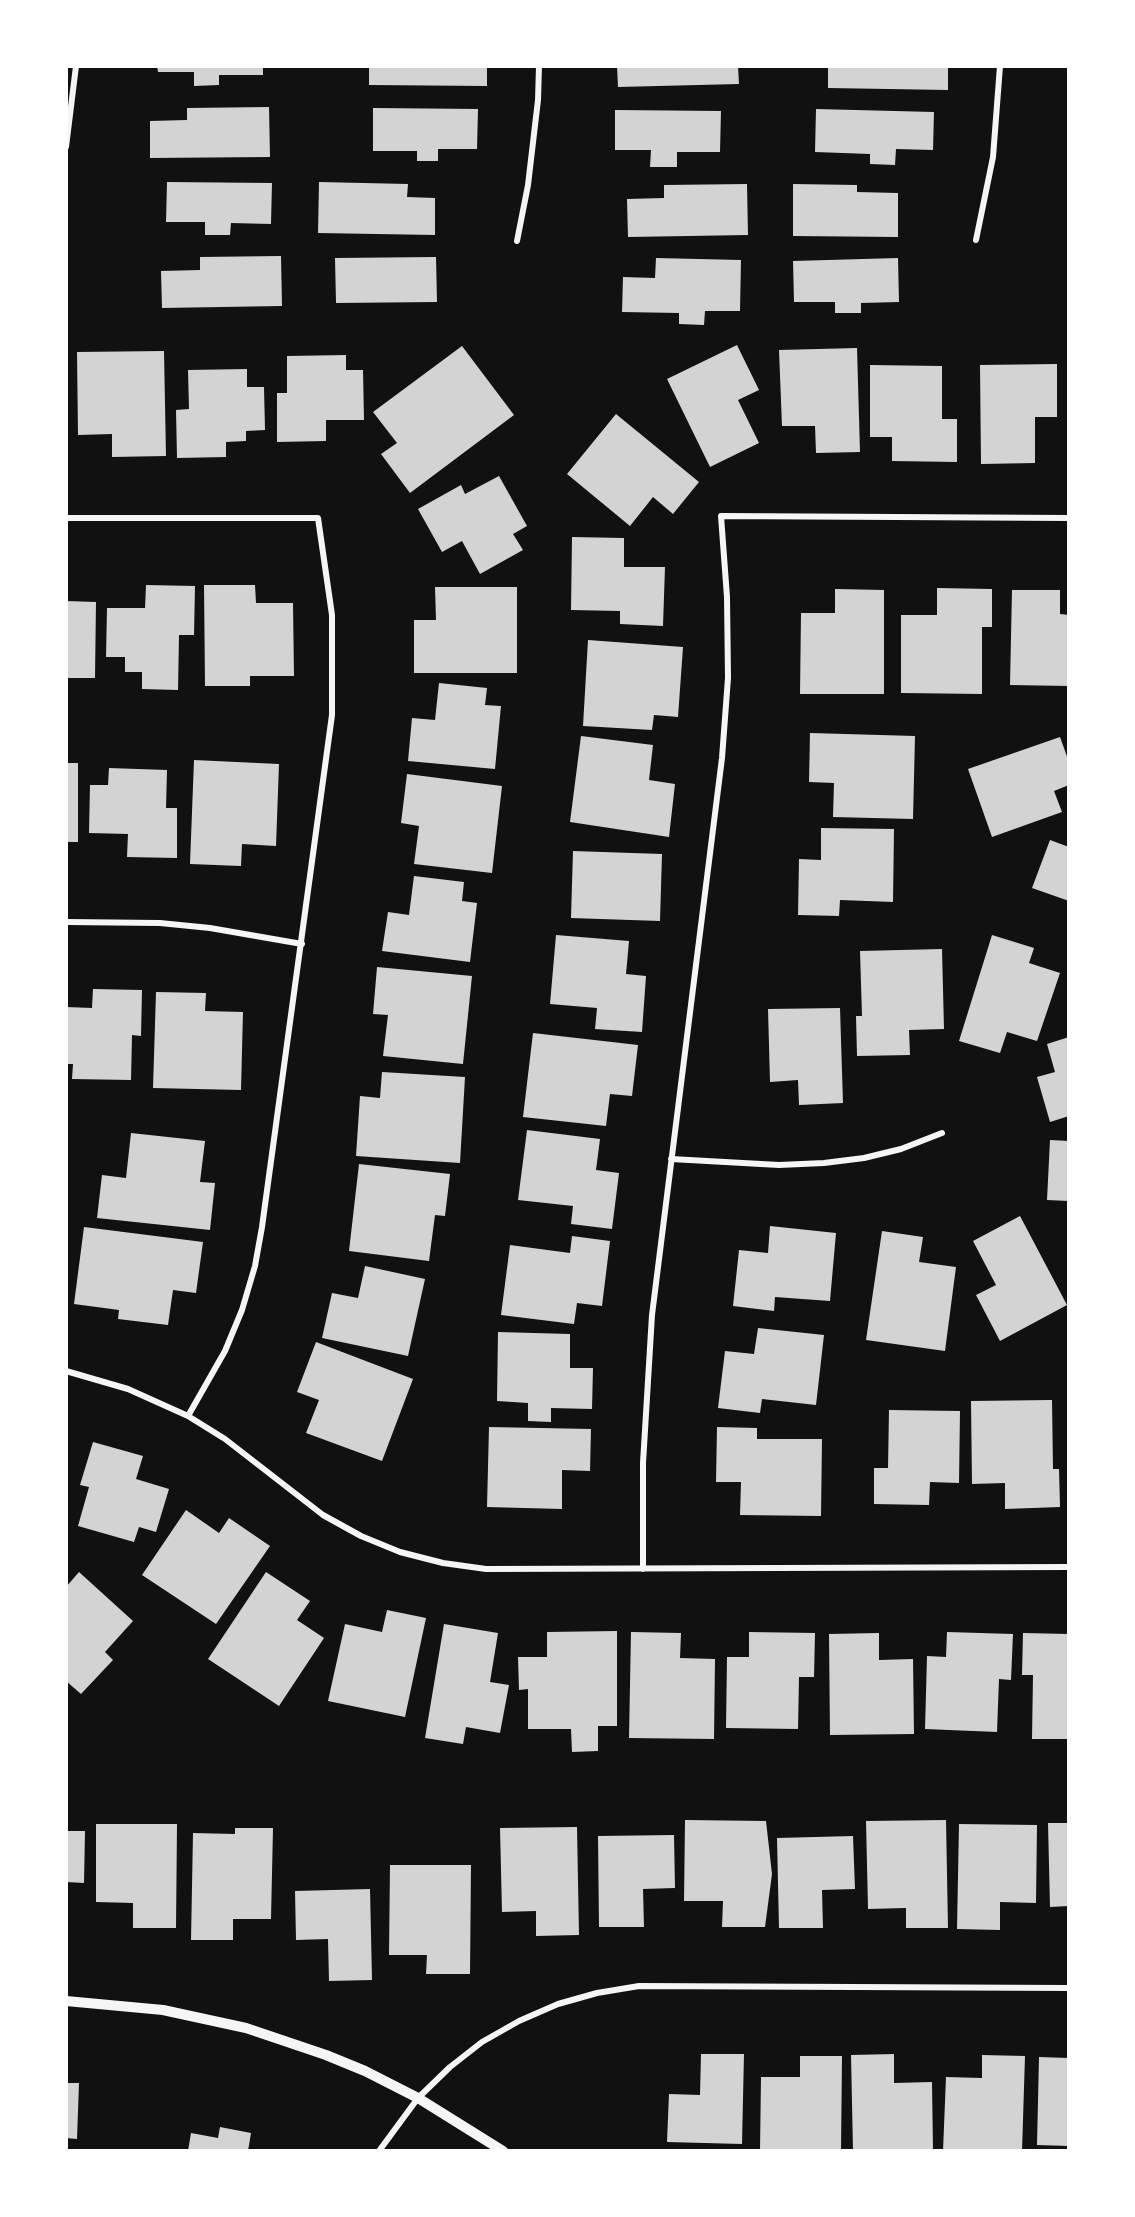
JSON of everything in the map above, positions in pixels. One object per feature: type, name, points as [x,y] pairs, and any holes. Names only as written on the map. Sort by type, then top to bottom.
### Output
[{"type":"street","points":[[66,147],[76,66]]},
{"type":"street","points":[[517,241],[528,185],[538,100],[538,66]]},
{"type":"street","points":[[976,240],[993,157],[1000,66]]},
{"type":"street","points":[[643,1569],[646,1389],[652,1315],[723,758],[728,678],[727,597],[721,516],[1069,518]]},
{"type":"street","points":[[66,518],[318,519],[332,615],[332,715],[302,944],[255,1266],[242,1310],[225,1352],[188,1416]]},
{"type":"street","points":[[66,922],[160,923],[210,928],[302,944]]},
{"type":"street","points":[[671,1159],[779,1165],[824,1163],[864,1158],[901,1149],[942,1133]]},
{"type":"street","points":[[66,1371],[128,1389],[188,1416],[225,1439],[323,1515],[361,1536],[400,1552],[443,1563],[486,1569],[1069,1568]]},
{"type":"street","points":[[379,2151],[418,2098],[450,2067],[482,2042],[519,2021],[558,2004],[597,1993],[639,1986],[1069,1988]]},
{"type":"street","points":[[66,2001],[163,2010],[246,2028],[326,2055],[365,2071],[418,2098],[503,2151]]},
{"type":"building","points":[[157,66],[263,66],[263,75],[219,75],[219,85],[194,86],[194,72],[158,72]]},
{"type":"building","points":[[369,66],[487,66],[487,86],[369,85]]},
{"type":"building","points":[[617,66],[738,66],[739,84],[618,87]]},
{"type":"building","points":[[828,66],[948,66],[948,90],[828,88]]},
{"type":"building","points":[[269,107],[270,157],[150,158],[150,121],[187,120],[187,108]]},
{"type":"building","points":[[373,108],[478,109],[477,149],[438,149],[438,161],[417,161],[417,151],[373,151]]},
{"type":"building","points":[[816,109],[934,112],[933,150],[896,149],[895,165],[870,164],[870,154],[815,152]]},
{"type":"building","points":[[615,110],[721,111],[720,152],[677,152],[677,167],[650,167],[651,150],[615,150]]},
{"type":"building","points":[[167,182],[272,183],[271,224],[231,223],[230,235],[205,235],[205,222],[166,222]]},
{"type":"building","points":[[319,182],[408,184],[407,197],[435,198],[435,235],[318,233]]},
{"type":"building","points":[[747,184],[748,235],[628,237],[627,199],[664,198],[664,185]]},
{"type":"building","points":[[793,184],[857,185],[857,192],[898,193],[898,237],[793,236]]},
{"type":"building","points":[[281,256],[282,306],[162,308],[161,271],[200,270],[200,257]]},
{"type":"building","points":[[436,257],[437,302],[336,303],[335,258]]},
{"type":"building","points":[[656,258],[741,260],[740,311],[705,311],[704,325],[679,324],[679,313],[622,312],[623,277],[655,278]]},
{"type":"building","points":[[898,258],[899,302],[861,303],[861,313],[835,313],[835,302],[794,302],[793,261]]},
{"type":"building","points":[[737,345],[759,390],[738,400],[759,443],[710,467],[667,379]]},
{"type":"building","points":[[462,346],[514,415],[410,493],[381,454],[397,443],[373,412]]},
{"type":"building","points":[[857,348],[860,452],[816,453],[815,426],[782,426],[779,350]]},
{"type":"building","points":[[164,351],[166,456],[112,457],[112,434],[78,435],[77,352]]},
{"type":"building","points":[[346,355],[346,370],[363,370],[364,420],[326,420],[326,441],[277,442],[277,393],[287,393],[287,356]]},
{"type":"building","points":[[1057,364],[1057,417],[1035,417],[1035,463],[981,464],[980,365]]},
{"type":"building","points":[[870,365],[942,366],[942,419],[957,419],[957,462],[892,461],[892,437],[870,437]]},
{"type":"building","points":[[247,369],[247,387],[264,387],[265,430],[246,431],[246,441],[226,442],[226,457],[177,458],[176,410],[189,409],[188,370]]},
{"type":"building","points":[[616,414],[699,482],[673,514],[653,497],[630,526],[567,474]]},
{"type":"building","points":[[499,476],[527,526],[513,534],[523,550],[480,574],[462,541],[442,552],[418,509],[461,485],[465,494]]},
{"type":"building","points":[[572,537],[624,538],[624,567],[665,567],[663,626],[620,624],[620,611],[571,610]]},
{"type":"building","points":[[146,585],[195,586],[194,635],[179,635],[178,690],[142,689],[142,672],[125,672],[125,657],[106,657],[107,608],[145,608]]},
{"type":"building","points":[[204,585],[255,585],[256,603],[293,603],[294,676],[250,676],[250,686],[205,686]]},
{"type":"building","points":[[435,587],[517,587],[517,673],[414,673],[414,620],[436,620]]},
{"type":"building","points":[[937,588],[992,589],[992,627],[982,627],[982,694],[901,693],[901,615],[937,615]]},
{"type":"building","points":[[835,589],[884,590],[884,694],[800,694],[801,613],[835,613]]},
{"type":"building","points":[[1012,590],[1060,590],[1060,614],[1069,615],[1069,686],[1010,685]]},
{"type":"building","points":[[66,601],[96,602],[95,678],[66,678]]},
{"type":"building","points":[[588,640],[683,647],[678,717],[654,715],[652,730],[583,726]]},
{"type":"building","points":[[439,683],[487,688],[485,705],[501,706],[495,769],[408,761],[412,718],[435,720]]},
{"type":"building","points":[[810,733],[915,736],[913,819],[833,817],[834,783],[809,782]]},
{"type":"building","points":[[581,736],[653,745],[649,780],[675,784],[669,837],[570,822]]},
{"type":"building","points":[[1060,737],[1069,762],[1069,785],[1054,791],[1062,812],[992,837],[968,769]]},
{"type":"building","points":[[194,760],[279,764],[276,846],[242,844],[241,866],[190,864]]},
{"type":"building","points":[[66,763],[78,763],[78,842],[66,842]]},
{"type":"building","points":[[109,768],[167,770],[166,808],[177,808],[177,858],[127,857],[128,834],[89,833],[90,785],[108,785]]},
{"type":"building","points":[[407,774],[502,786],[492,873],[414,864],[419,826],[401,823]]},
{"type":"building","points":[[821,828],[894,829],[893,902],[840,900],[839,916],[798,915],[799,859],[821,860]]},
{"type":"building","points":[[1050,840],[1069,847],[1069,901],[1032,888]]},
{"type":"building","points":[[573,851],[662,854],[660,921],[571,918]]},
{"type":"building","points":[[414,876],[464,882],[462,901],[477,903],[470,962],[382,951],[388,912],[409,915]]},
{"type":"building","points":[[556,935],[629,941],[626,974],[646,976],[642,1032],[595,1029],[597,1008],[550,1004]]},
{"type":"building","points":[[992,935],[1034,948],[1029,963],[1060,973],[1037,1041],[1007,1032],[1000,1053],[959,1041]]},
{"type":"building","points":[[942,949],[944,1029],[909,1030],[910,1055],[857,1056],[856,1016],[862,1016],[860,951]]},
{"type":"building","points":[[377,967],[472,976],[463,1064],[383,1056],[388,1015],[373,1014]]},
{"type":"building","points":[[93,989],[142,990],[141,1036],[132,1035],[131,1080],[72,1079],[73,1064],[66,1064],[66,1007],[92,1008]]},
{"type":"building","points":[[156,992],[206,993],[205,1011],[243,1012],[241,1090],[153,1088]]},
{"type":"building","points":[[840,1008],[843,1103],[799,1105],[798,1080],[770,1082],[768,1009]]},
{"type":"building","points":[[533,1033],[638,1045],[632,1096],[610,1094],[606,1126],[523,1117]]},
{"type":"building","points":[[1069,1037],[1069,1116],[1050,1122],[1037,1077],[1055,1072],[1047,1044]]},
{"type":"building","points":[[382,1072],[465,1077],[460,1163],[356,1156],[360,1096],[380,1098]]},
{"type":"building","points":[[527,1130],[600,1139],[596,1170],[619,1173],[612,1229],[571,1224],[573,1206],[518,1200]]},
{"type":"building","points":[[131,1133],[205,1141],[200,1182],[215,1183],[210,1230],[97,1218],[102,1175],[126,1178]]},
{"type":"building","points":[[1050,1140],[1069,1141],[1069,1201],[1047,1200]]},
{"type":"building","points":[[359,1164],[450,1174],[445,1216],[435,1215],[429,1261],[349,1251]]},
{"type":"building","points":[[1020,1216],[1067,1305],[1000,1341],[976,1295],[996,1285],[973,1241]]},
{"type":"building","points":[[770,1226],[836,1233],[830,1301],[775,1297],[774,1311],[733,1306],[739,1250],[768,1253]]},
{"type":"building","points":[[84,1227],[203,1242],[196,1293],[173,1290],[168,1325],[118,1319],[119,1310],[74,1304]]},
{"type":"building","points":[[882,1231],[923,1237],[919,1262],[956,1267],[945,1351],[866,1340]]},
{"type":"building","points":[[572,1236],[610,1241],[602,1306],[577,1303],[574,1324],[501,1315],[510,1245],[570,1253]]},
{"type":"building","points":[[365,1266],[425,1279],[408,1356],[322,1338],[332,1293],[358,1298]]},
{"type":"building","points":[[758,1328],[824,1335],[816,1405],[762,1399],[760,1413],[718,1408],[725,1351],[754,1354]]},
{"type":"building","points":[[498,1332],[570,1334],[570,1368],[593,1368],[592,1409],[551,1408],[551,1422],[528,1421],[528,1403],[497,1401]]},
{"type":"building","points":[[316,1342],[413,1379],[382,1461],[306,1433],[319,1400],[297,1392]]},
{"type":"building","points":[[1052,1400],[1053,1469],[1059,1469],[1060,1507],[1005,1509],[1005,1483],[972,1484],[971,1401]]},
{"type":"building","points":[[889,1410],[960,1411],[959,1483],[930,1482],[929,1505],[874,1504],[874,1468],[888,1468]]},
{"type":"building","points":[[489,1427],[591,1429],[590,1471],[562,1470],[562,1509],[487,1507]]},
{"type":"building","points":[[717,1427],[757,1428],[757,1439],[822,1439],[821,1516],[740,1515],[741,1482],[716,1482]]},
{"type":"building","points":[[93,1442],[143,1456],[136,1479],[169,1489],[156,1532],[139,1527],[134,1542],[78,1526],[89,1487],[80,1485]]},
{"type":"building","points":[[186,1510],[219,1533],[229,1518],[270,1546],[216,1624],[142,1575]]},
{"type":"building","points":[[79,1572],[133,1621],[105,1652],[113,1660],[81,1694],[66,1681],[66,1587]]},
{"type":"building","points":[[266,1572],[310,1601],[297,1620],[324,1638],[279,1706],[208,1659]]},
{"type":"building","points":[[387,1610],[426,1618],[405,1717],[328,1701],[345,1624],[382,1632]]},
{"type":"building","points":[[444,1624],[498,1633],[490,1682],[509,1685],[500,1733],[466,1727],[463,1744],[425,1738]]},
{"type":"building","points":[[617,1631],[617,1726],[598,1726],[598,1751],[572,1752],[571,1729],[528,1729],[528,1689],[519,1690],[518,1657],[547,1657],[547,1632]]},
{"type":"building","points":[[631,1632],[681,1633],[680,1658],[715,1659],[714,1739],[629,1738]]},
{"type":"building","points":[[749,1632],[815,1633],[814,1677],[799,1677],[798,1729],[726,1728],[727,1657],[749,1657]]},
{"type":"building","points":[[947,1632],[1013,1634],[1011,1680],[999,1679],[997,1732],[925,1729],[927,1656],[946,1657]]},
{"type":"building","points":[[879,1633],[879,1660],[913,1659],[914,1734],[830,1735],[829,1634]]},
{"type":"building","points":[[1023,1633],[1069,1634],[1069,1739],[1032,1739],[1033,1675],[1022,1675]]},
{"type":"building","points":[[685,1820],[766,1821],[772,1874],[765,1927],[722,1927],[723,1901],[684,1901]]},
{"type":"building","points":[[946,1820],[948,1928],[906,1928],[906,1908],[868,1909],[866,1821]]},
{"type":"building","points":[[1048,1823],[1069,1823],[1069,1906],[1050,1907]]},
{"type":"building","points":[[96,1824],[177,1824],[176,1928],[133,1928],[133,1903],[96,1902]]},
{"type":"building","points":[[959,1824],[1037,1825],[1036,1903],[1000,1902],[1000,1930],[957,1929]]},
{"type":"building","points":[[577,1827],[579,1935],[536,1936],[536,1911],[502,1912],[500,1828]]},
{"type":"building","points":[[235,1828],[273,1828],[271,1919],[233,1919],[233,1940],[191,1940],[193,1833],[235,1834]]},
{"type":"building","points":[[66,1831],[85,1831],[84,1883],[66,1882]]},
{"type":"building","points":[[674,1835],[675,1888],[643,1889],[644,1927],[599,1927],[598,1836]]},
{"type":"building","points":[[853,1836],[855,1889],[822,1890],[823,1928],[779,1928],[777,1838]]},
{"type":"building","points":[[390,1865],[471,1865],[470,1974],[426,1974],[427,1955],[389,1955]]},
{"type":"building","points":[[370,1889],[372,1980],[329,1981],[328,1939],[296,1940],[295,1891]]},
{"type":"building","points":[[701,2054],[744,2054],[742,2144],[667,2142],[669,2094],[700,2095]]},
{"type":"building","points":[[894,2054],[894,2083],[932,2082],[933,2151],[853,2151],[851,2055]]},
{"type":"building","points":[[982,2055],[1025,2056],[1022,2151],[943,2151],[946,2077],[982,2078]]},
{"type":"building","points":[[800,2056],[842,2056],[841,2151],[760,2151],[761,2077],[800,2077]]},
{"type":"building","points":[[1039,2057],[1069,2058],[1069,2146],[1037,2145]]},
{"type":"building","points":[[66,2083],[79,2083],[77,2139],[66,2138]]},
{"type":"building","points":[[220,2127],[251,2133],[248,2151],[188,2151],[191,2133],[218,2138]]}]
